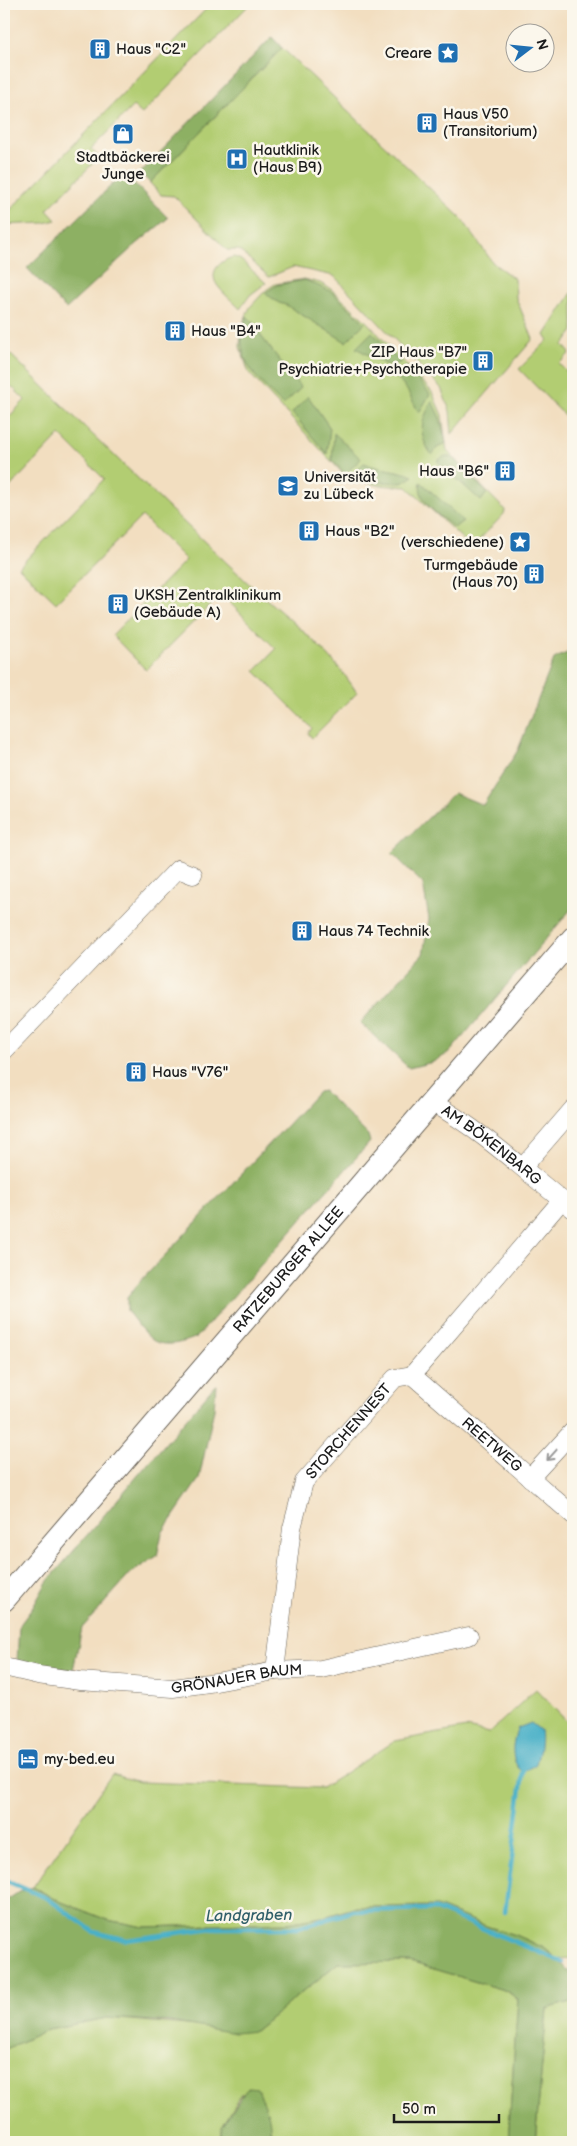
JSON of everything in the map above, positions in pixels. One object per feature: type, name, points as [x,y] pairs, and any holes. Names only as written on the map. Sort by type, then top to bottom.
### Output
[{"type":"main road","name":"RATZEBURGER ALLEE","points":[[7,1589],[432,1103],[573,938]]},
{"type":"street","points":[[4,1051],[178,870],[193,875]]},
{"type":"street","name":"AM BÖKENBARG","points":[[432,1103],[451,1114],[523,1167],[567,1204]]},
{"type":"street","points":[[523,1167],[573,1109]]},
{"type":"street","name":"STORCHENNEST","points":[[275,1671],[292,1528],[304,1482],[395,1378],[412,1375],[567,1204]]},
{"type":"street","name":"REETWEG","points":[[412,1375],[573,1514]]},
{"type":"street","points":[[530,1478],[573,1431]]},
{"type":"street","name":"GRÖNAUER BAUM","points":[[4,1667],[80,1680],[173,1688],[275,1671],[321,1669],[468,1636]]},
{"type":"green space","points":[[211,4],[250,4],[142,114],[133,106],[91,149],[99,157],[47,210],[56,220],[44,223],[4,225],[4,216]]},
{"type":"green space","points":[[272,37],[282,48],[150,183],[140,173]]},
{"type":"green space","points":[[282,48],[462,219],[493,263],[515,279],[516,298],[533,339],[452,434],[450,411],[441,388],[334,276],[293,267],[269,277],[239,250],[227,250],[174,196],[161,195],[150,183]]},
{"type":"green space","points":[[124,173],[168,218],[132,248],[66,309],[27,268]]},
{"type":"green space","points":[[234,257],[241,260],[266,283],[250,295],[240,309],[219,288],[214,275],[221,263]]},
{"type":"green space","points":[[304,279],[320,283],[331,289],[366,321],[432,392],[442,415],[447,451],[505,510],[504,514],[477,542],[468,544],[407,487],[378,485],[347,478],[249,373],[240,347],[241,328],[250,307],[266,290],[275,284]]},
{"type":"green space","points":[[305,280],[332,292],[365,323],[346,342],[265,293],[277,285]]},
{"type":"green space","points":[[573,291],[573,331],[563,345],[570,353],[559,364],[573,378],[573,424],[519,369],[548,340],[545,335]]},
{"type":"green space","points":[[247,316],[301,388],[283,405],[256,376],[244,355],[242,344],[243,331]]},
{"type":"green space","points":[[372,332],[401,363],[387,365],[356,348]]},
{"type":"green space","points":[[4,348],[124,465],[305,633],[346,676],[357,693],[312,738],[308,733],[312,728],[255,671],[276,649],[221,594],[146,670],[112,635],[186,560],[142,516],[56,603],[19,567],[104,479],[60,435],[4,493],[4,422],[25,400],[4,379]]},
{"type":"green space","points":[[407,367],[430,394],[419,413],[407,390],[391,371]]},
{"type":"green space","points":[[308,396],[330,428],[327,454],[292,413]]},
{"type":"green space","points":[[432,401],[440,418],[446,443],[437,448],[432,455],[424,441],[422,428],[425,415]]},
{"type":"green space","points":[[334,433],[361,459],[345,474],[332,460]]},
{"type":"green space","points":[[445,456],[453,458],[487,493],[481,501],[437,461]]},
{"type":"green space","points":[[364,463],[413,476],[402,483],[378,482],[352,474]]},
{"type":"green space","points":[[421,482],[463,521],[454,528],[431,508],[422,496]]},
{"type":"green space","points":[[573,650],[573,907],[449,1053],[433,1062],[409,1068],[360,1023],[423,954],[429,919],[423,884],[392,853],[454,793],[483,805],[518,750],[554,659]]},
{"type":"green space","points":[[324,1091],[368,1135],[370,1142],[197,1337],[170,1344],[159,1343],[151,1339],[127,1311],[127,1298],[137,1285],[318,1092]]},
{"type":"green space","points":[[216,1384],[214,1409],[199,1479],[162,1533],[157,1556],[131,1573],[82,1628],[73,1670],[17,1662],[19,1626],[33,1607],[47,1582]]},
{"type":"green space","points":[[536,1689],[573,1728],[573,1958],[558,1959],[544,1948],[515,1935],[489,1927],[357,1907],[327,1916],[287,1923],[144,1927],[107,1920],[59,1901],[33,1887],[112,1774],[139,1782],[322,1788],[395,1741],[466,1728],[489,1733]]},
{"type":"green space","points":[[33,1887],[59,1901],[107,1920],[144,1927],[287,1923],[327,1916],[357,1907],[437,1906],[489,1927],[515,1935],[544,1948],[558,1959],[573,1976],[573,2001],[547,2009],[535,2142],[508,2142],[518,1999],[507,1991],[410,1962],[338,1963],[255,2031],[235,2033],[170,2022],[107,2018],[48,2029],[4,2050],[4,1902],[19,1892]]},
{"type":"green space","points":[[410,1962],[507,1991],[518,2000],[508,2142],[268,2142],[271,2130],[242,2093],[222,2127],[219,2142],[4,2142],[4,2050],[48,2029],[107,2018],[255,2031],[338,1963]]},
{"type":"green space","points":[[573,2001],[573,2142],[535,2142],[547,2009]]},
{"type":"green space","points":[[248,2087],[257,2088],[266,2108],[270,2121],[268,2142],[219,2142],[222,2127]]},
{"type":"water","points":[[531,1723],[540,1730],[540,1747],[536,1764],[523,1772],[515,1763],[513,1745],[518,1728]]},
{"type":"waterway","points":[[505,1912],[523,1772]]},
{"type":"waterway","name":"Landgraben","points":[[4,1880],[47,1898],[94,1932],[127,1940],[212,1928],[298,1928],[354,1911],[436,1909],[563,1962]]},
{"type":"place","name":"Haus \"C2\"","points":[[100,49]]},
{"type":"place","name":"Creare","points":[[448,53]]},
{"type":"place","name":"Haus V50 (Transitorium)","points":[[427,123]]},
{"type":"place","name":"Stadtbäckerei Junge","points":[[123,134]]},
{"type":"place","name":"Hautklinik (Haus B9)","points":[[237,159]]},
{"type":"place","name":"Haus \"B4\"","points":[[175,331]]},
{"type":"place","name":"ZIP Haus \"B7\" Psychiatrie+Psychotherapie","points":[[483,361]]},
{"type":"place","name":"Haus \"B6\"","points":[[505,471]]},
{"type":"place","name":"Universität zu Lübeck","points":[[288,486]]},
{"type":"place","name":"Haus \"B2\"","points":[[309,531]]},
{"type":"place","name":"(verschiedene)","points":[[520,542]]},
{"type":"place","name":"Turmgebäude (Haus 70)","points":[[534,574]]},
{"type":"place","name":"UKSH Zentralklinikum (Gebäude A)","points":[[118,604]]},
{"type":"place","name":"Haus 74 Technik","points":[[302,931]]},
{"type":"place","name":"Haus \"V76\"","points":[[136,1072]]},
{"type":"place","name":"my-bed.eu","points":[[28,1759]]}]
